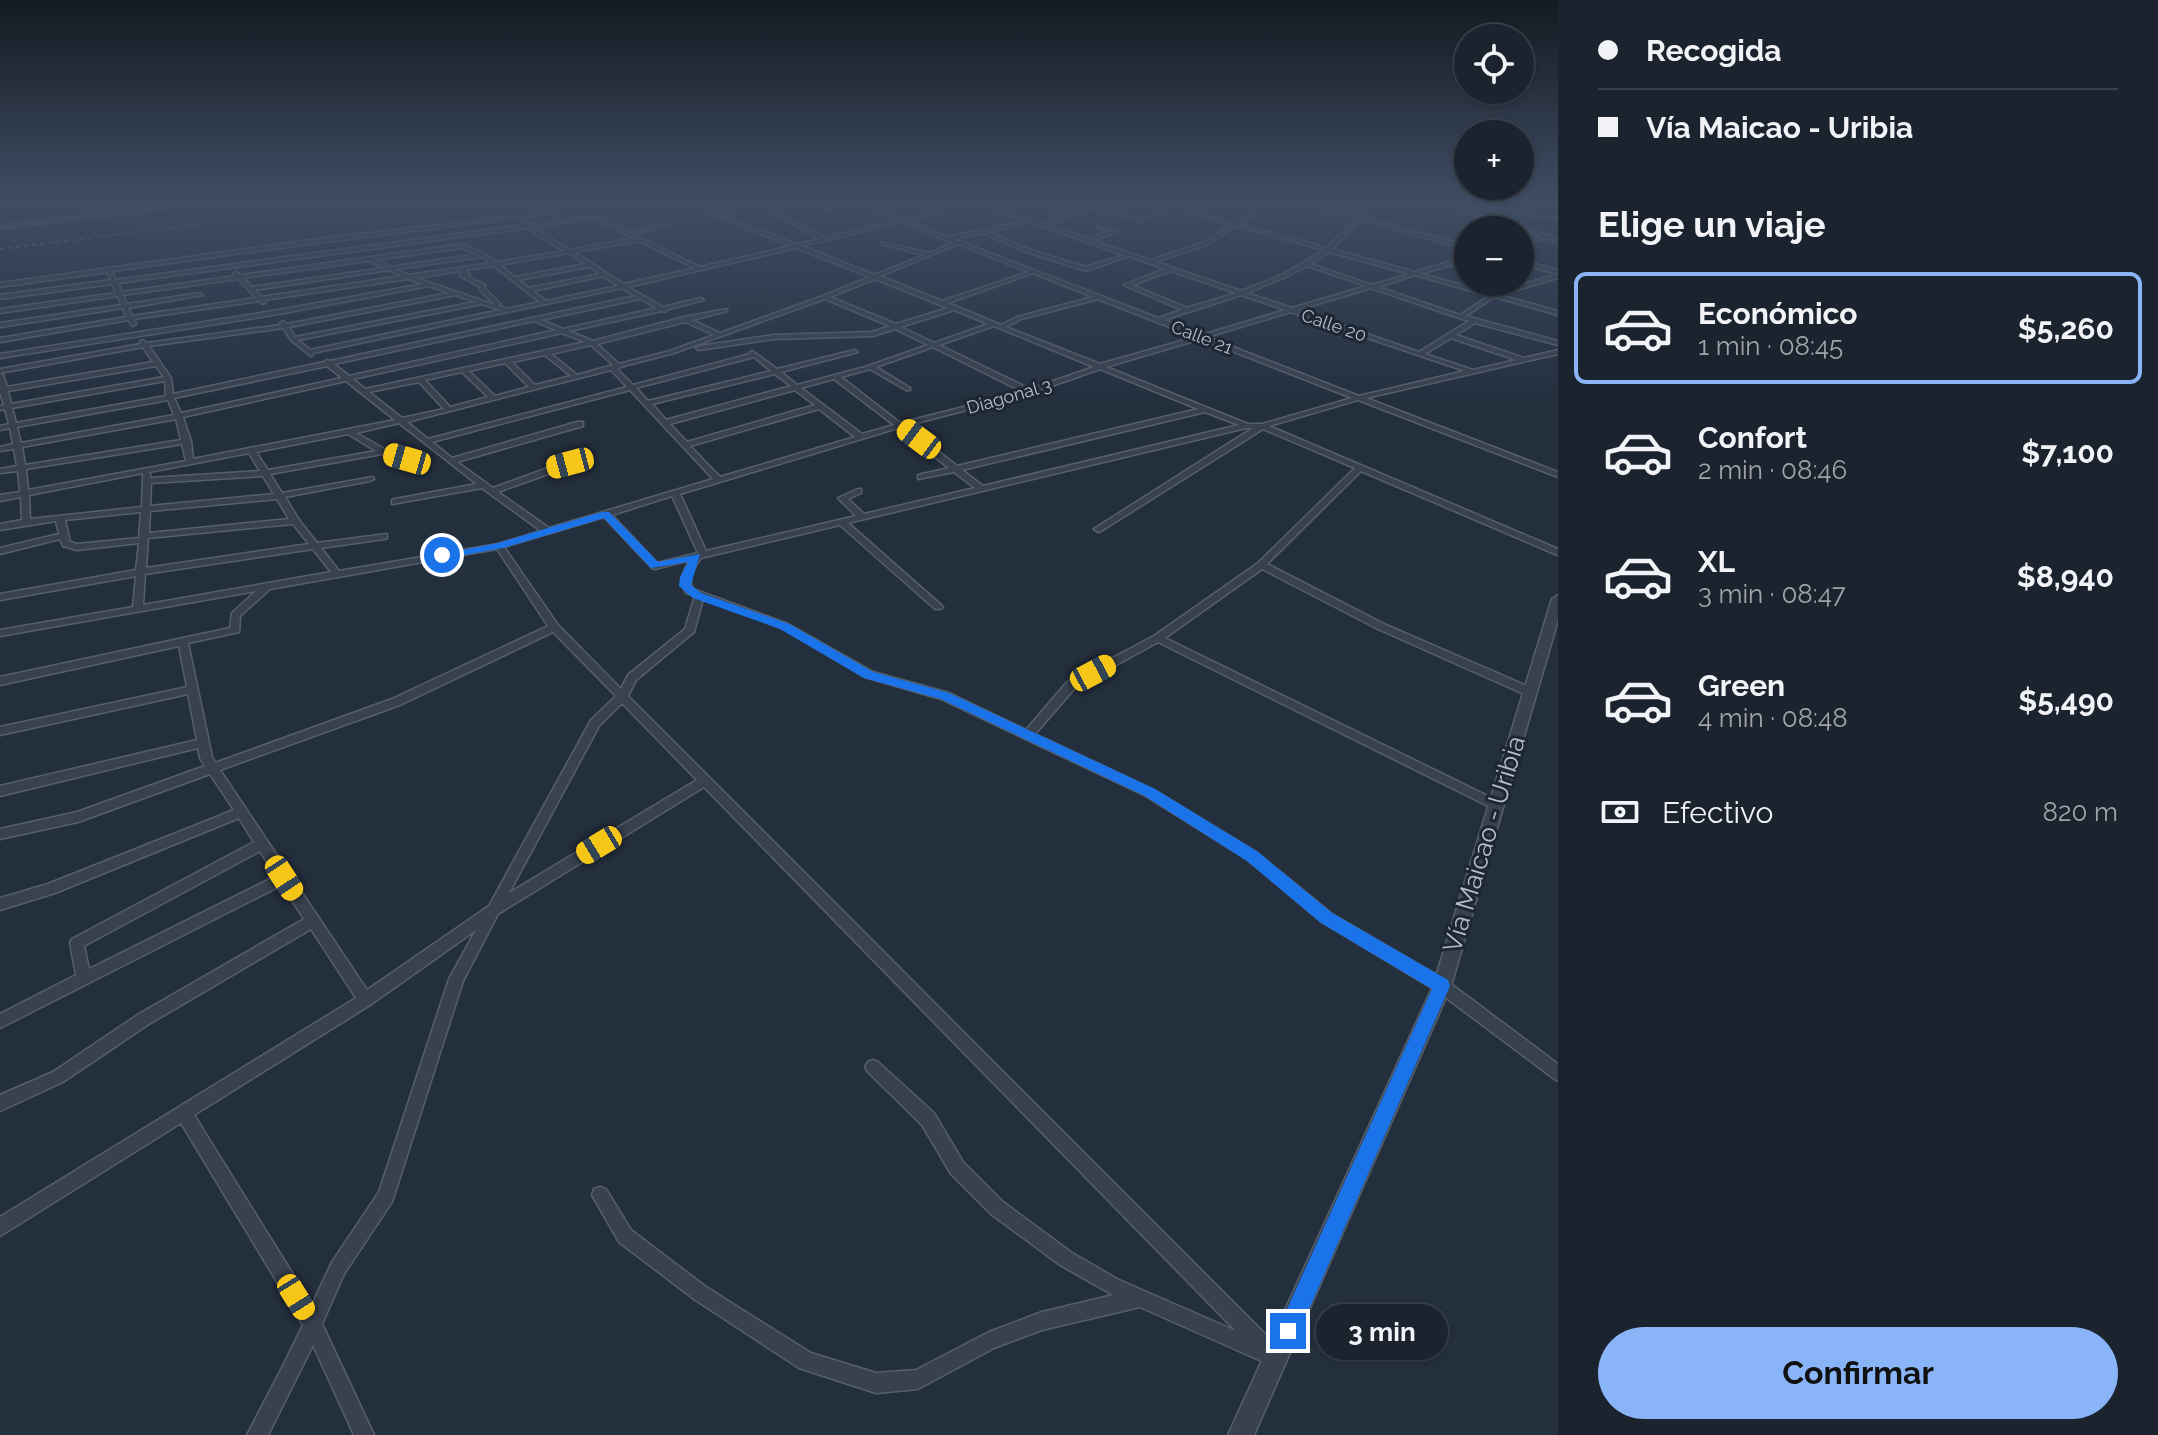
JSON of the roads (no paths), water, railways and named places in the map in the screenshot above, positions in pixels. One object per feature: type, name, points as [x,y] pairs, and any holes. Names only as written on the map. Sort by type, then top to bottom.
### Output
[{"type":"street","points":[[0,285],[138,266]]},
{"type":"street","points":[[0,297],[222,266]]},
{"type":"street","points":[[229,266],[308,352],[347,377],[451,461],[548,532]]},
{"type":"street","points":[[0,311],[316,266]]},
{"type":"street","points":[[382,266],[537,320],[592,343],[618,366]]},
{"type":"street","points":[[251,289],[401,266]]},
{"type":"street","points":[[0,340],[483,266]]},
{"type":"street","points":[[499,266],[545,303]]},
{"type":"street","points":[[515,279],[583,266]]},
{"type":"street","points":[[589,266],[620,287],[720,335]]},
{"type":"street","points":[[308,352],[620,287],[702,266]]},
{"type":"street","points":[[845,266],[1247,426]]},
{"type":"street","points":[[0,498],[449,410],[672,352],[902,266]]},
{"type":"street","name":"Calle 21","points":[[1016,266],[1558,475]]},
{"type":"street","name":"Calle 20","points":[[1161,266],[1473,372]]},
{"type":"street","points":[[1158,320],[1238,293],[1301,266]]},
{"type":"street","points":[[1312,266],[1461,317],[1558,343]]},
{"type":"street","points":[[1390,266],[1454,284]]},
{"type":"street","name":"Diagonal 3","points":[[0,633],[499,546],[901,425],[1030,392],[1102,366],[1437,266]]},
{"type":"street","points":[[1534,266],[1558,274]]},
{"type":"street","points":[[462,269],[467,274],[462,275],[483,286],[482,289],[505,309]]},
{"type":"street","points":[[1170,269],[1127,285],[1186,310]]},
{"type":"street","points":[[109,270],[137,334],[168,378],[170,397],[187,441],[190,462]]},
{"type":"street","points":[[942,303],[1032,272]]},
{"type":"street","points":[[1534,282],[1558,274]]},
{"type":"street","points":[[529,290],[602,275]]},
{"type":"street","points":[[0,356],[273,313],[432,284]]},
{"type":"street","points":[[26,522],[22,467],[13,425],[4,407],[0,373],[145,345],[285,326],[459,293]]},
{"type":"street","points":[[0,325],[200,295]]},
{"type":"street","points":[[1461,317],[1492,296]]},
{"type":"street","points":[[1498,296],[1558,313]]},
{"type":"street","points":[[0,428],[170,397],[640,297]]},
{"type":"street","points":[[825,297],[898,327],[1030,392]]},
{"type":"street","points":[[667,422],[871,367],[1019,318],[1099,297]]},
{"type":"street","points":[[0,449],[178,416],[701,300]]},
{"type":"street","points":[[293,339],[484,302]]},
{"type":"street","points":[[672,352],[774,337],[855,337],[898,327],[953,308]]},
{"type":"street","points":[[364,391],[592,343],[725,310]]},
{"type":"street","points":[[1420,354],[1474,321]]},
{"type":"street","points":[[1450,335],[1524,360]]},
{"type":"street","points":[[738,343],[860,437]]},
{"type":"street","points":[[545,352],[576,377]]},
{"type":"street","points":[[648,403],[855,352]]},
{"type":"street","points":[[1098,529],[1262,426],[1358,398],[1558,352]]},
{"type":"street","points":[[428,441],[755,355]]},
{"type":"street","points":[[507,361],[534,388]]},
{"type":"street","points":[[2,389],[159,363]]},
{"type":"street","points":[[618,366],[614,370],[667,422],[684,445],[719,480]]},
{"type":"street","points":[[871,367],[908,389]]},
{"type":"street","points":[[464,370],[493,398]]},
{"type":"street","points":[[836,377],[982,489]]},
{"type":"street","points":[[4,407],[168,378]]},
{"type":"street","points":[[420,379],[449,410]]},
{"type":"street","points":[[684,445],[821,406]]},
{"type":"street","points":[[921,477],[1208,409]]},
{"type":"street","points":[[451,461],[580,424]]},
{"type":"street","points":[[606,514],[655,566],[1247,426],[1262,426],[1558,552]]},
{"type":"street","points":[[349,432],[383,452],[422,466]]},
{"type":"street","points":[[0,471],[187,441]]},
{"type":"street","points":[[252,451],[295,521],[337,574]]},
{"type":"street","points":[[147,481],[265,473],[383,452]]},
{"type":"street","points":[[492,491],[570,463]]},
{"type":"street","points":[[1028,735],[1071,685],[1158,638],[1261,565],[1360,468]]},
{"type":"street","points":[[138,608],[145,538],[147,469]]},
{"type":"street","points":[[0,527],[144,508],[279,496],[370,479]]},
{"type":"street","points":[[395,502],[483,485]]},
{"type":"street","points":[[858,491],[842,498],[862,517]]},
{"type":"street","points":[[675,493],[700,555]]},
{"type":"street","points":[[60,518],[66,544],[77,547],[295,521]]},
{"type":"street","points":[[842,522],[938,607]]},
{"type":"street","points":[[0,551],[64,535]]},
{"type":"street","points":[[0,597],[314,544],[384,536]]},
{"type":"street","points":[[499,546],[554,627],[1276,1358]]},
{"type":"street","points":[[700,555],[685,577],[685,586],[699,597],[785,626],[869,675],[890,683],[924,688],[1150,793],[1252,856],[1327,918],[1442,986],[1558,1073]]},
{"type":"street","points":[[1261,565],[1382,627],[1530,692]]},
{"type":"street","points":[[0,681],[235,630],[235,615],[269,585]]},
{"type":"street","points":[[257,1435],[338,1268],[386,1196],[456,979],[595,723],[623,696],[632,678],[690,630],[699,597]]},
{"type":"street","name":"Vía Maicao - Uribia","points":[[1241,1435],[1442,986],[1558,599]]},
{"type":"street","points":[[0,834],[78,817],[396,702],[554,627]]},
{"type":"street","points":[[1158,638],[1496,805]]},
{"type":"street","points":[[183,642],[201,743],[213,770],[365,1000]]},
{"type":"street","points":[[0,731],[191,690]]},
{"type":"street","points":[[0,791],[201,743]]},
{"type":"street","points":[[0,1227],[365,1000],[493,910],[706,780]]},
{"type":"street","points":[[0,904],[50,889],[241,812]]},
{"type":"street","points":[[84,979],[77,943],[262,844]]},
{"type":"street","points":[[0,1021],[284,878]]},
{"type":"street","points":[[0,1103],[58,1077],[144,1019],[313,921]]},
{"type":"street","points":[[873,1067],[928,1119],[957,1168],[997,1208],[1066,1259],[1140,1298],[1276,1358]]},
{"type":"street","points":[[183,1112],[312,1323],[364,1435]]},
{"type":"street","points":[[600,1195],[625,1236],[700,1293],[806,1361],[876,1383],[918,1379],[989,1341],[1042,1321],[1140,1298]]}]
